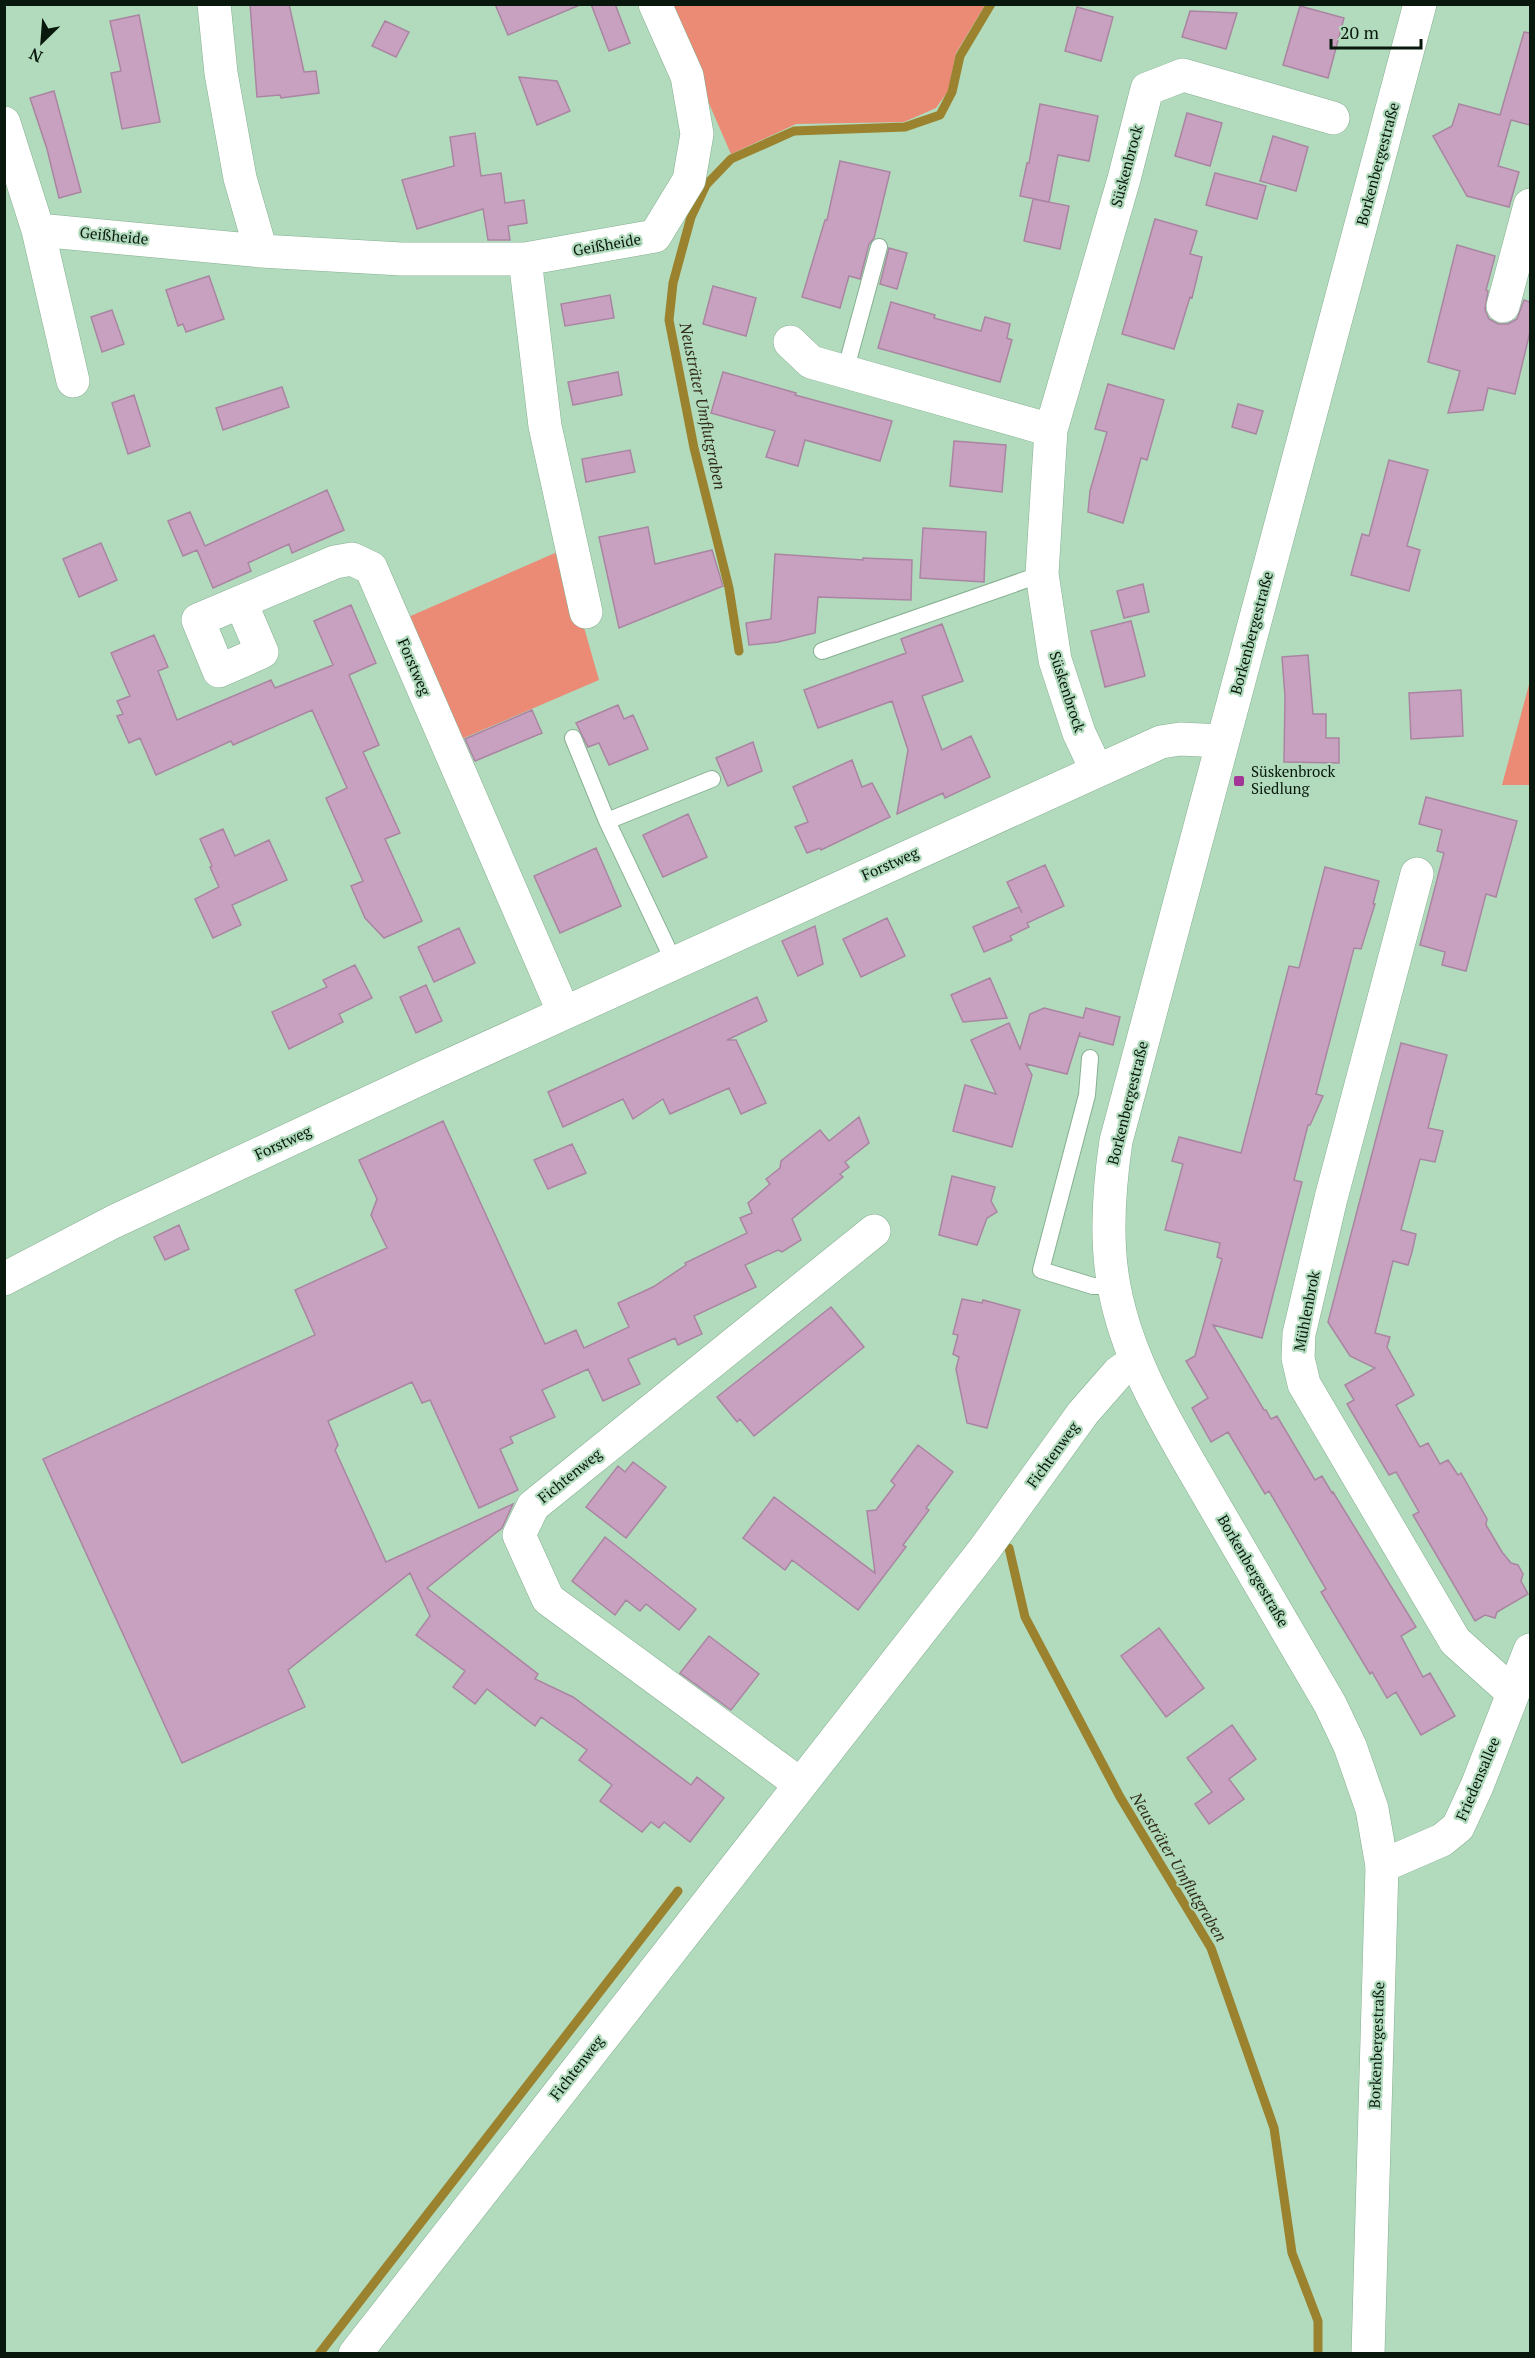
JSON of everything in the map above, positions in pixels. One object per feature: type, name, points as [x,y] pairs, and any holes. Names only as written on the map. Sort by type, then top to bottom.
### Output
[{"type":"street","points":[[214,4],[222,73],[240,178],[261,251]]},
{"type":"street","name":"Geißheide","points":[[38,230],[261,251],[401,259],[525,260],[655,236],[689,180],[697,134],[687,76],[655,4]]},
{"type":"street","name":"Borkenbergestraße","points":[[1368,2354],[1382,1866],[1372,1809],[1350,1746],[1330,1704],[1168,1424],[1136,1360],[1114,1286],[1109,1244],[1111,1172],[1116,1141],[1420,4]]},
{"type":"street","name":"Süskenbrock","points":[[1097,771],[1079,733],[1054,660],[1042,574],[1051,430],[1124,179],[1147,89],[1183,75],[1333,118]]},
{"type":"street","points":[[4,123],[38,230],[74,381]]},
{"type":"street","points":[[1503,306],[1530,205]]},
{"type":"street","points":[[525,260],[545,426],[586,612]]},
{"type":"street","points":[[790,342],[811,362],[1051,430]]},
{"type":"street","name":"Forstweg","points":[[248,599],[335,562],[352,559],[371,568],[564,1013]]},
{"type":"street","name":"Forstweg","points":[[4,1279],[155,1202],[674,962],[1161,742],[1180,739],[1222,741]]},
{"type":"street","name":"Mühlenbrok","points":[[1418,874],[1331,1198],[1299,1334],[1298,1358],[1304,1384],[1455,1641],[1513,1693]]},
{"type":"street","name":"Fichtenweg","points":[[800,1784],[548,1599],[519,1535],[533,1506],[874,1231]]},
{"type":"street","name":"Fichtenweg","points":[[355,2354],[984,1550],[1083,1413],[1118,1373],[1136,1360]]},
{"type":"street","name":"Friedensallee","points":[[1382,1866],[1442,1840],[1458,1827],[1477,1786],[1530,1650]]},
{"type":"lane","points":[[845,372],[879,248]]},
{"type":"lane","points":[[822,651],[1042,574]]},
{"type":"lane","points":[[573,738],[607,821],[674,962]]},
{"type":"lane","points":[[607,821],[712,779]]},
{"type":"lane","points":[[1090,1058],[1087,1095],[1041,1270],[1093,1286],[1114,1286]]},
{"type":"shaded area","points":[[666,5],[985,5],[956,53],[948,91],[936,108],[904,122],[796,124],[731,154]]},
{"type":"shaded area","points":[[562,550],[599,680],[459,740],[406,618]]},
{"type":"shaded area","points":[[1530,681],[1530,785],[1502,785]]},
{"type":"building","points":[[250,4],[289,4],[304,72],[316,71],[319,93],[281,98],[280,95],[257,97]]},
{"type":"building","points":[[495,4],[579,4],[580,5],[508,35]]},
{"type":"building","points":[[591,4],[615,4],[630,43],[609,51]]},
{"type":"building","points":[[1300,6],[1344,18],[1328,78],[1283,65]]},
{"type":"building","points":[[1077,7],[1113,17],[1101,61],[1065,51]]},
{"type":"building","points":[[1190,11],[1237,13],[1226,49],[1182,37]]},
{"type":"building","points":[[139,15],[160,122],[122,129],[111,73],[121,71],[110,21]]},
{"type":"building","points":[[385,21],[409,32],[396,57],[372,46]]},
{"type":"building","points":[[1524,32],[1530,33],[1530,125],[1511,120],[1498,166],[1519,172],[1509,207],[1467,196],[1433,136],[1452,126],[1459,104],[1500,115]]},
{"type":"building","points":[[519,77],[557,81],[570,111],[537,125]]},
{"type":"building","points":[[54,91],[81,192],[59,198],[47,149],[30,98]]},
{"type":"building","points":[[1040,104],[1098,116],[1089,161],[1058,155],[1049,202],[1020,196]]},
{"type":"building","points":[[1187,113],[1222,123],[1210,166],[1175,156]]},
{"type":"building","points":[[475,133],[481,176],[501,173],[505,203],[524,200],[527,223],[508,226],[510,240],[488,240],[483,209],[417,229],[402,180],[454,166],[450,137]]},
{"type":"building","points":[[1273,136],[1308,147],[1296,191],[1260,181]]},
{"type":"building","points":[[840,161],[890,172],[874,238],[869,244],[860,279],[849,276],[840,308],[802,297],[825,220],[827,220]]},
{"type":"building","points":[[1215,173],[1266,186],[1257,219],[1206,205]]},
{"type":"building","points":[[1033,199],[1069,206],[1060,249],[1024,241]]},
{"type":"building","points":[[1155,219],[1197,231],[1190,254],[1202,257],[1192,298],[1190,297],[1174,349],[1122,334]]},
{"type":"building","points":[[1457,245],[1495,256],[1486,290],[1488,291],[1485,310],[1489,319],[1498,324],[1508,324],[1517,319],[1524,300],[1530,302],[1530,332],[1515,394],[1488,388],[1483,410],[1448,413],[1460,371],[1428,362]]},
{"type":"building","points":[[889,248],[907,253],[897,289],[880,284]]},
{"type":"building","points":[[209,276],[224,319],[186,332],[183,324],[178,326],[166,290]]},
{"type":"building","points":[[713,286],[756,298],[746,336],[703,324]]},
{"type":"building","points":[[610,295],[614,318],[565,326],[561,304]]},
{"type":"building","points":[[891,302],[935,315],[934,318],[981,331],[985,317],[1010,324],[1007,338],[1012,340],[1000,382],[878,348]]},
{"type":"building","points":[[112,310],[124,344],[102,352],[91,317]]},
{"type":"building","points":[[618,372],[622,395],[573,405],[568,382]]},
{"type":"building","points":[[723,372],[796,393],[795,395],[892,421],[880,461],[805,440],[798,466],[766,457],[775,431],[711,413]]},
{"type":"building","points":[[1108,384],[1164,400],[1147,460],[1141,458],[1123,523],[1088,512],[1090,491],[1107,432],[1095,429]]},
{"type":"building","points":[[282,387],[289,407],[223,430],[216,408]]},
{"type":"building","points":[[134,395],[150,446],[128,454],[112,403]]},
{"type":"building","points":[[1238,404],[1263,411],[1256,434],[1232,427]]},
{"type":"building","points":[[954,441],[1006,445],[1002,492],[950,486]]},
{"type":"building","points":[[630,450],[635,472],[586,482],[582,459]]},
{"type":"building","points":[[1389,460],[1428,470],[1407,546],[1420,550],[1409,591],[1351,575],[1362,534],[1369,536]]},
{"type":"building","points":[[327,490],[344,530],[292,553],[289,544],[248,563],[251,571],[213,588],[197,550],[183,556],[168,521],[190,512],[205,546]]},
{"type":"building","points":[[648,527],[655,564],[712,550],[723,586],[619,628],[599,537]]},
{"type":"building","points":[[923,528],[986,532],[984,582],[920,578]]},
{"type":"building","points":[[101,543],[117,580],[79,597],[63,559]]},
{"type":"building","points":[[775,554],[863,560],[863,558],[912,560],[911,600],[818,597],[815,633],[778,642],[749,645],[746,623],[771,619]]},
{"type":"building","points":[[1143,584],[1149,612],[1124,618],[1117,591]]},
{"type":"building","points":[[351,605],[376,663],[349,675],[379,745],[363,752],[400,833],[385,839],[422,921],[384,938],[365,918],[351,886],[363,881],[326,798],[347,788],[312,710],[233,745],[231,741],[156,775],[140,738],[129,743],[117,716],[123,714],[117,701],[130,696],[111,653],[154,635],[168,667],[158,671],[177,720],[271,680],[275,688],[333,665],[314,621]]},
{"type":"building","points":[[1131,621],[1145,676],[1105,687],[1091,631]]},
{"type":"building","points":[[942,624],[963,681],[922,696],[942,750],[971,736],[990,777],[945,798],[943,793],[897,814],[908,750],[892,701],[818,728],[804,690],[906,653],[901,639]]},
{"type":"building","points":[[1308,655],[1313,714],[1326,714],[1326,738],[1339,738],[1339,763],[1284,762],[1285,696],[1282,657]]},
{"type":"building","points":[[1461,690],[1463,736],[1411,739],[1409,693]]},
{"type":"building","points":[[618,705],[624,719],[633,715],[648,749],[609,765],[599,743],[588,747],[576,723]]},
{"type":"building","points":[[532,710],[542,733],[475,761],[465,739]]},
{"type":"building","points":[[753,742],[762,771],[728,786],[716,758]]},
{"type":"building","points":[[852,760],[862,787],[872,783],[890,817],[821,850],[820,848],[807,853],[795,827],[808,822],[793,787]]},
{"type":"building","points":[[1426,797],[1517,821],[1496,897],[1486,894],[1466,971],[1442,965],[1445,952],[1420,945],[1444,853],[1437,851],[1442,830],[1419,824]]},
{"type":"building","points":[[688,814],[707,857],[663,877],[643,835]]},
{"type":"building","points":[[223,829],[235,856],[269,840],[287,880],[232,905],[241,925],[213,938],[195,899],[219,887],[200,839]]},
{"type":"building","points":[[596,848],[621,906],[560,933],[534,876]]},
{"type":"building","points":[[1045,865],[1064,906],[1027,923],[1029,927],[1010,936],[1012,940],[984,952],[973,927],[1019,907],[1022,913],[1007,882]]},
{"type":"building","points":[[1325,867],[1379,881],[1373,904],[1375,904],[1361,949],[1354,948],[1316,1094],[1323,1096],[1308,1125],[1294,1180],[1302,1182],[1262,1338],[1213,1325],[1264,1410],[1271,1419],[1277,1416],[1315,1480],[1322,1476],[1333,1492],[1416,1627],[1401,1636],[1423,1677],[1430,1673],[1455,1716],[1421,1735],[1396,1692],[1387,1698],[1372,1672],[1370,1674],[1321,1592],[1326,1589],[1269,1491],[1265,1494],[1228,1432],[1211,1442],[1192,1408],[1208,1398],[1186,1361],[1195,1356],[1222,1259],[1217,1257],[1220,1243],[1165,1230],[1183,1164],[1172,1161],[1179,1137],[1241,1153],[1289,966],[1299,968]]},
{"type":"building","points":[[887,918],[905,956],[861,977],[843,939]]},
{"type":"building","points":[[815,926],[823,964],[798,976],[782,941]]},
{"type":"building","points":[[459,928],[475,963],[434,982],[418,947]]},
{"type":"building","points":[[355,965],[372,998],[339,1014],[343,1022],[289,1049],[272,1012],[327,987],[323,980]]},
{"type":"building","points":[[990,978],[1007,1018],[963,1022],[951,995]]},
{"type":"building","points":[[426,985],[442,1021],[416,1033],[400,997]]},
{"type":"building","points":[[757,997],[767,1021],[727,1040],[736,1040],[766,1103],[741,1114],[729,1088],[670,1114],[663,1099],[633,1119],[623,1099],[563,1127],[548,1092]]},
{"type":"building","points":[[1044,1008],[1083,1018],[1086,1008],[1120,1017],[1113,1045],[1079,1036],[1080,1032],[1067,1074],[1026,1064],[1032,1075],[1012,1147],[953,1131],[965,1085],[996,1094],[971,1040],[1009,1023],[1020,1049],[1030,1014]]},
{"type":"building","points":[[1401,1043],[1447,1055],[1428,1128],[1443,1131],[1435,1162],[1420,1159],[1401,1230],[1416,1234],[1412,1252],[1408,1265],[1393,1261],[1375,1333],[1390,1337],[1387,1347],[1414,1395],[1396,1405],[1420,1447],[1428,1443],[1440,1464],[1448,1460],[1458,1475],[1461,1473],[1487,1519],[1486,1525],[1502,1552],[1511,1563],[1518,1565],[1523,1574],[1521,1581],[1528,1594],[1497,1612],[1495,1618],[1485,1615],[1475,1621],[1413,1515],[1419,1512],[1396,1472],[1389,1475],[1347,1404],[1354,1400],[1345,1385],[1375,1368],[1350,1356],[1328,1322]]},
{"type":"building","points":[[859,1117],[869,1143],[845,1162],[849,1167],[840,1174],[843,1177],[792,1219],[801,1240],[782,1252],[778,1250],[745,1265],[756,1287],[694,1316],[702,1334],[678,1345],[675,1338],[628,1359],[640,1384],[603,1401],[588,1369],[542,1390],[555,1417],[510,1437],[513,1443],[500,1449],[518,1490],[479,1508],[430,1400],[422,1403],[412,1382],[328,1421],[338,1445],[335,1450],[386,1562],[513,1504],[502,1528],[427,1588],[538,1674],[535,1679],[573,1697],[691,1785],[697,1777],[724,1798],[690,1842],[664,1822],[659,1828],[651,1822],[642,1832],[600,1801],[612,1785],[579,1760],[587,1750],[541,1717],[535,1726],[487,1689],[475,1704],[453,1687],[465,1671],[416,1635],[430,1616],[410,1573],[288,1670],[305,1707],[182,1763],[43,1459],[315,1335],[295,1290],[387,1248],[371,1215],[377,1199],[359,1160],[443,1121],[545,1344],[576,1330],[584,1348],[629,1327],[618,1303],[653,1287],[686,1265],[685,1263],[747,1233],[740,1218],[752,1213],[748,1203],[770,1184],[766,1179],[780,1168],[781,1161],[820,1130],[829,1141]]},
{"type":"building","points":[[572,1144],[586,1173],[548,1189],[534,1160]]},
{"type":"building","points":[[952,1176],[995,1187],[991,1201],[997,1212],[987,1218],[977,1245],[939,1235]]},
{"type":"building","points":[[179,1225],[189,1249],[165,1260],[154,1237]]},
{"type":"building","points":[[962,1299],[982,1303],[983,1300],[1020,1310],[987,1428],[967,1423],[956,1369],[959,1357],[953,1354],[958,1335],[953,1334]]},
{"type":"building","points":[[831,1307],[864,1347],[754,1436],[740,1419],[737,1422],[717,1397]]},
{"type":"building","points":[[918,1445],[953,1472],[926,1508],[929,1510],[903,1545],[906,1547],[858,1610],[792,1560],[785,1570],[743,1538],[774,1497],[875,1573],[867,1511],[876,1510],[895,1485],[891,1481]]},
{"type":"building","points":[[633,1462],[666,1487],[626,1538],[586,1507],[618,1466],[625,1472]]},
{"type":"building","points":[[605,1537],[696,1609],[679,1630],[646,1604],[640,1611],[626,1600],[615,1615],[572,1581]]},
{"type":"building","points":[[1159,1628],[1204,1688],[1166,1717],[1121,1656]]},
{"type":"building","points":[[709,1636],[759,1674],[731,1710],[680,1673]]},
{"type":"building","points":[[1232,1725],[1256,1759],[1229,1779],[1244,1799],[1209,1824],[1195,1804],[1212,1792],[1187,1758]]},
{"type":"waterway","name":"Neusträter Umflutgraben","points":[[739,651],[729,588],[694,448],[669,320],[673,283],[691,217],[706,185],[731,159],[794,131],[905,127],[940,115],[952,92],[960,56],[991,4]]},
{"type":"waterway","name":"Neusträter Umflutgraben","points":[[1009,1548],[1025,1617],[1120,1797],[1211,1948],[1274,2128],[1292,2253],[1318,2321],[1318,2354]]},
{"type":"waterway","points":[[319,2354],[678,1891]]},
{"type":"place","name":"Süskenbrock Siedlung","points":[[1239,781]]}]
